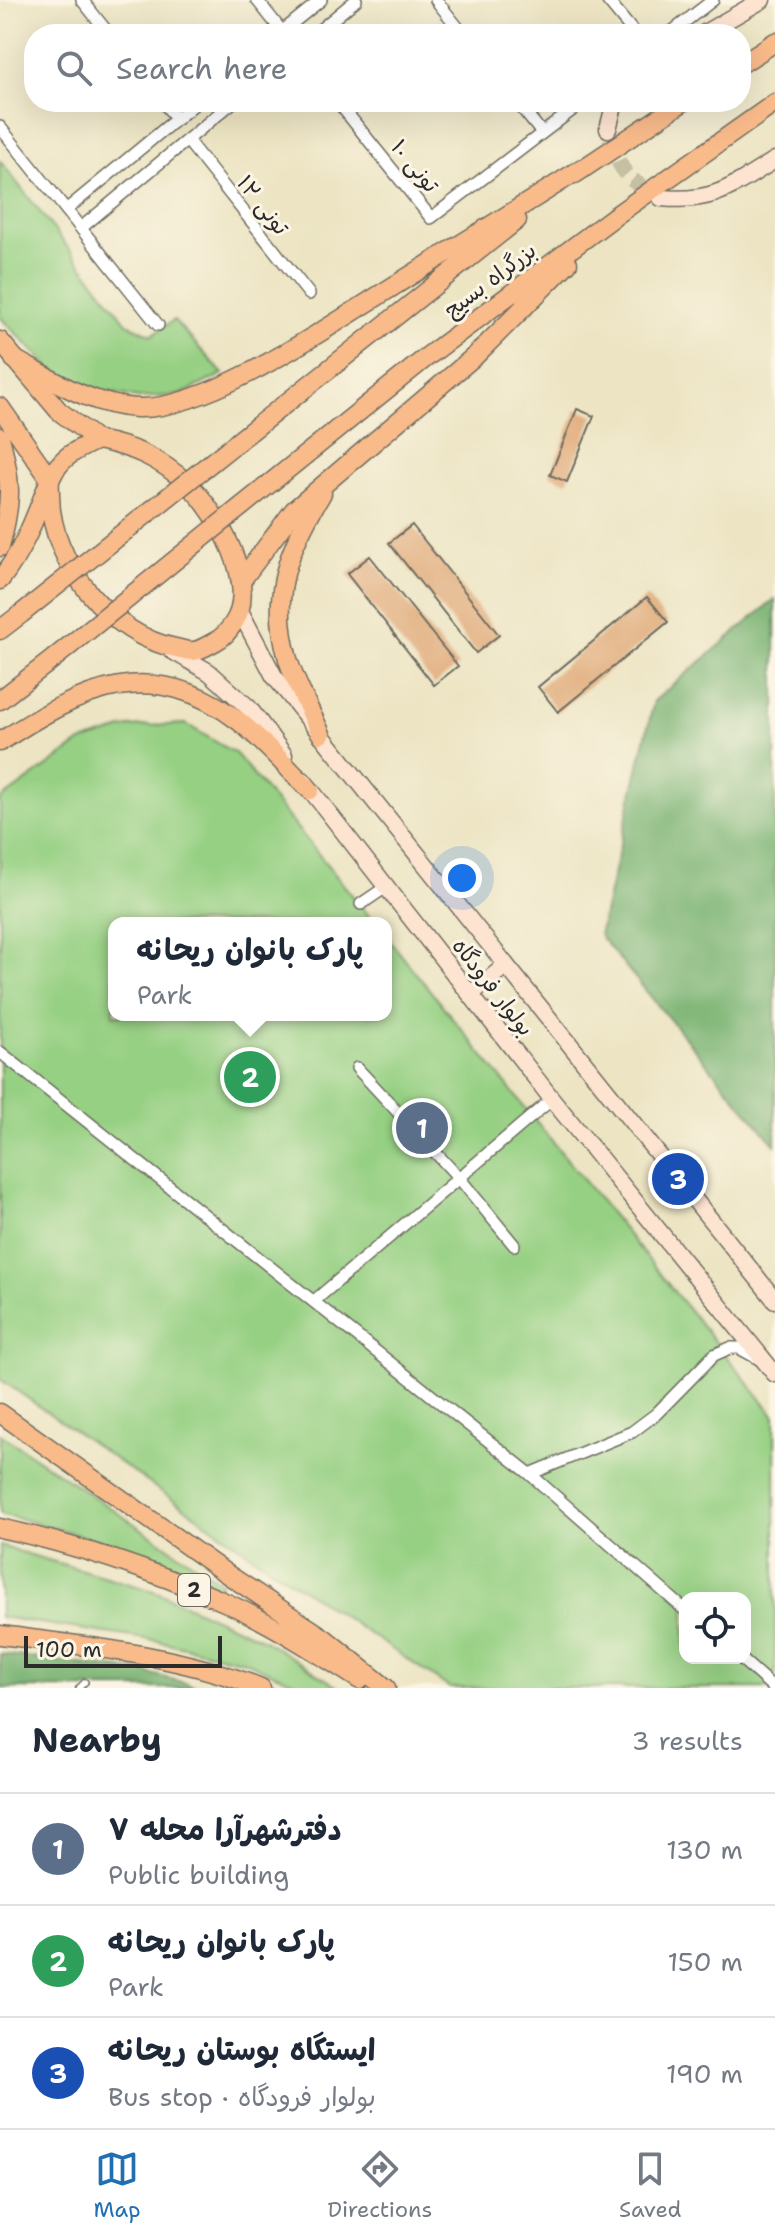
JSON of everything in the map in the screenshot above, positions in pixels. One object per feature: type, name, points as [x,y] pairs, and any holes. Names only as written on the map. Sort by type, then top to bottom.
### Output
[{"type":"main road","points":[[720,24],[762,0]]},
{"type":"main road","points":[[751,55],[775,33]]},
{"type":"main road","points":[[751,58],[775,42]]},
{"type":"main road","name":"بزرگراه بسیج","points":[[0,700],[428,356],[615,216],[775,103]]},
{"type":"main road","points":[[608,129],[612,112]]},
{"type":"main road","name":"بزرگراه بسیج","points":[[0,630],[582,168],[668,112]]},
{"type":"main road","points":[[661,198],[690,201],[720,194],[775,160]]},
{"type":"main road","points":[[14,359],[104,403],[138,408],[174,404],[206,394],[330,326],[582,168]]},
{"type":"main road","points":[[241,581],[294,510],[476,355],[615,216]]},
{"type":"main road","points":[[0,341],[59,411],[97,440],[128,446],[153,458],[202,499],[223,532],[241,581],[241,613],[222,638],[194,651],[163,645],[137,633],[102,606],[78,577],[58,538],[50,511],[50,479],[0,407]]},
{"type":"main road","points":[[0,437],[9,471],[10,510],[0,547]]},
{"type":"main road","points":[[0,580],[27,538],[50,479],[68,454],[97,440]]},
{"type":"main road","points":[[321,734],[289,661],[282,627],[282,589],[291,549],[332,477]]},
{"type":"main road","name":"بولوار فرودگاه","points":[[241,613],[274,676],[775,1300]]},
{"type":"main road","name":"بولوار فرودگاه","points":[[163,645],[209,672],[249,708],[552,1099],[770,1368]]},
{"type":"main road","points":[[0,742],[40,715],[88,692],[126,683],[168,686],[205,699],[241,722],[310,790]]},
{"type":"main road","points":[[471,994],[505,966]]},
{"type":"main road","points":[[0,1413],[227,1574],[324,1638],[386,1688]]},
{"type":"main road","name":"2","points":[[0,1528],[137,1567],[230,1604],[327,1658],[373,1688]]},
{"type":"main road","points":[[0,1629],[71,1644]]},
{"type":"main road","points":[[0,1635],[151,1657],[239,1679],[261,1688]]},
{"type":"street","points":[[82,0],[101,24]]},
{"type":"street","points":[[257,0],[275,24]]},
{"type":"street","points":[[293,24],[321,0]]},
{"type":"street","points":[[327,24],[356,0]]},
{"type":"street","points":[[436,0],[455,24]]},
{"type":"street","points":[[607,0],[627,24]]},
{"type":"street","points":[[682,24],[713,0]]},
{"type":"street","points":[[171,112],[177,119]]},
{"type":"street","points":[[66,210],[185,112]]},
{"type":"street","points":[[81,228],[221,112]]},
{"type":"street","name":"تونی ۱۰","points":[[346,112],[431,218],[542,133]]},
{"type":"street","points":[[525,112],[542,133],[570,112]]},
{"type":"street","points":[[0,127],[158,325]]},
{"type":"street","name":"تونی ۱۲","points":[[187,140],[309,294]]},
{"type":"street","points":[[361,904],[386,887]]},
{"type":"street","points":[[0,1052],[530,1474],[679,1605]]},
{"type":"street","points":[[357,1068],[460,1179],[514,1245]]},
{"type":"street","points":[[314,1301],[552,1099]]},
{"type":"street","points":[[530,1474],[632,1432],[656,1414],[714,1355],[730,1348],[739,1348],[770,1368]]},
{"type":"street","points":[[747,1664],[774,1688]]},
{"type":"lane","points":[[79,1688],[85,1682]]},
{"type":"green space","points":[[0,161],[128,324],[152,335],[174,320],[223,374],[180,395],[138,398],[95,389],[50,368],[0,317]]},
{"type":"green space","points":[[775,599],[775,1145],[599,935],[654,701]]},
{"type":"green space","points":[[186,724],[236,754],[370,917],[108,917],[108,1021],[392,1021],[392,943],[775,1416],[775,1688],[450,1688],[265,1564],[0,1379],[0,800],[81,742],[129,727]]},
{"type":"green space","points":[[0,1434],[221,1582],[219,1586],[111,1545],[0,1514]]},
{"type":"green space","points":[[0,1546],[157,1592],[264,1640],[340,1688],[307,1688],[245,1661],[159,1641],[0,1617]]},
{"type":"green space","points":[[0,1654],[144,1672],[204,1688],[0,1688]]},
{"type":"building","points":[[577,409],[594,416],[567,482],[550,475]]},
{"type":"building","points":[[412,525],[499,635],[476,653],[389,543]]},
{"type":"building","points":[[370,556],[458,666],[434,685],[347,574]]},
{"type":"building","points":[[647,597],[668,622],[558,712],[538,687]]},
{"type":"building","points":[[424,1119],[432,1129],[423,1138],[412,1127]]},
{"type":"tunnel","points":[[610,138],[617,159],[627,174],[659,197]]},
{"type":"place","name":"پارک بانوان ریحانه","points":[[250,1077]]},
{"type":"place","name":"دفترشهرآرا محله ۷","points":[[422,1128]]},
{"type":"place","name":"ایستگاه بوستان ریحانه","points":[[678,1179]]}]
